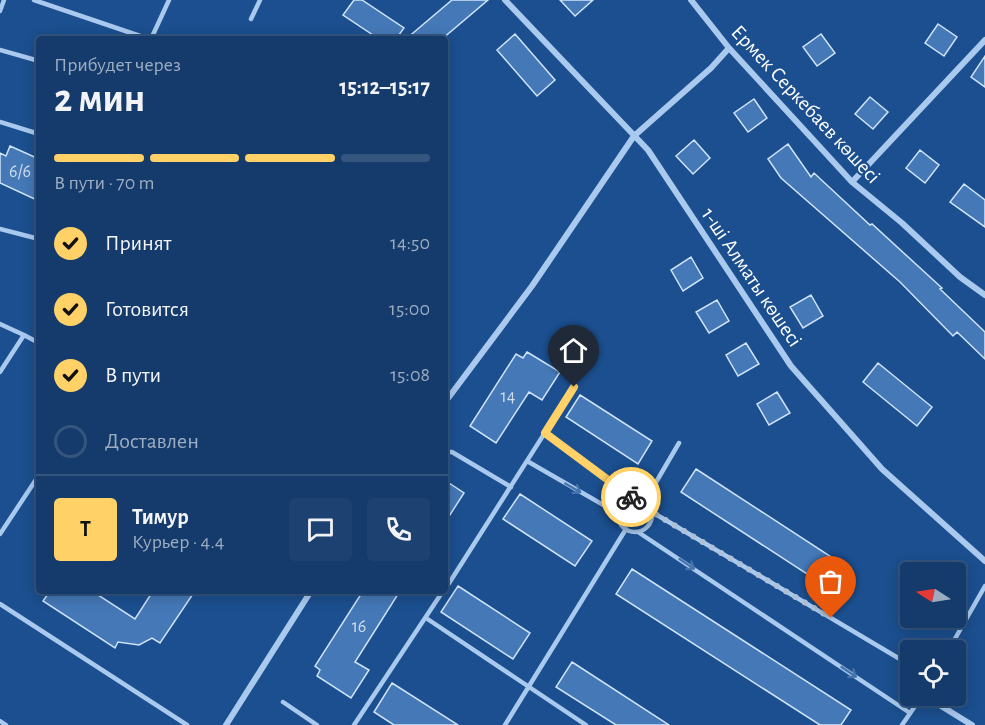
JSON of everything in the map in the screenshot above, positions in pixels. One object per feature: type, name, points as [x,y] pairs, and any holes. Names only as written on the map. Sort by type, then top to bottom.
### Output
[{"type":"street","name":"1-ші Алматы көшесі","points":[[505,0],[648,150],[791,366],[882,469],[985,561]]},
{"type":"street","name":"Ермек Серкебаев көшесі","points":[[691,0],[729,48],[852,182],[902,223],[960,277],[985,295]]},
{"type":"street","points":[[852,182],[985,40]]},
{"type":"street","points":[[448,398],[532,286],[634,136],[711,68],[729,48]]},
{"type":"street","points":[[226,725],[308,594]]},
{"type":"street","points":[[940,706],[972,725]]},
{"type":"lane","points":[[0,11],[4,0]]},
{"type":"lane","points":[[34,0],[141,36]]},
{"type":"lane","points":[[151,36],[169,0]]},
{"type":"lane","points":[[251,19],[260,0]]},
{"type":"lane","points":[[0,50],[36,60]]},
{"type":"lane","points":[[0,122],[36,133]]},
{"type":"lane","points":[[0,229],[36,238]]},
{"type":"lane","points":[[0,324],[36,341]]},
{"type":"lane","points":[[0,372],[24,335]]},
{"type":"lane","points":[[448,583],[574,387]]},
{"type":"lane","points":[[545,433],[632,498],[645,501],[652,512],[900,659]]},
{"type":"lane","points":[[645,501],[679,443]]},
{"type":"lane","points":[[448,452],[452,452],[511,487]]},
{"type":"lane","points":[[527,461],[619,514]]},
{"type":"lane","points":[[0,534],[36,480]]},
{"type":"lane","points":[[632,498],[622,505],[619,514],[621,524],[626,529],[638,532],[910,712]]},
{"type":"lane","points":[[638,532],[649,525],[652,512]]},
{"type":"lane","points":[[506,725],[626,529]]},
{"type":"lane","points":[[954,640],[985,586]]},
{"type":"lane","points":[[354,725],[441,594]]},
{"type":"lane","points":[[0,604],[187,725]]},
{"type":"lane","points":[[426,618],[586,725]]},
{"type":"lane","points":[[283,702],[317,725]]},
{"type":"lane","points":[[902,725],[915,706]]},
{"type":"lane","points":[[0,721],[6,725]]},
{"type":"building","points":[[354,0],[362,0],[404,28],[398,36],[374,36],[343,15]]},
{"type":"building","points":[[452,0],[488,0],[446,36],[410,36]]},
{"type":"building","points":[[560,0],[593,0],[575,16]]},
{"type":"building","points":[[938,24],[957,37],[944,56],[925,43]]},
{"type":"building","points":[[515,34],[555,80],[537,96],[497,50]]},
{"type":"building","points":[[821,34],[835,53],[817,66],[803,47]]},
{"type":"building","points":[[985,56],[985,87],[971,77]]},
{"type":"building","points":[[870,97],[888,112],[873,129],[855,114]]},
{"type":"building","points":[[754,99],[767,118],[748,132],[734,113]]},
{"type":"building","points":[[694,140],[710,158],[693,174],[676,156]]},
{"type":"building","points":[[788,144],[811,177],[814,173],[870,225],[872,224],[942,288],[940,289],[985,332],[985,359],[957,332],[953,336],[900,282],[781,178],[768,159]]},
{"type":"building","points":[[10,146],[36,158],[36,200],[0,183],[0,153],[6,156]]},
{"type":"building","points":[[920,150],[939,165],[925,183],[906,168]]},
{"type":"building","points":[[964,184],[985,200],[985,227],[950,202]]},
{"type":"building","points":[[691,257],[703,278],[683,291],[671,270]]},
{"type":"building","points":[[811,295],[823,316],[803,328],[790,307]]},
{"type":"building","points":[[717,300],[729,321],[709,333],[696,312]]},
{"type":"building","points":[[746,343],[759,364],[738,376],[726,355]]},
{"type":"building","points":[[527,352],[560,372],[542,400],[529,392],[496,443],[470,426],[516,354],[523,358]]},
{"type":"building","points":[[878,363],[932,407],[917,426],[863,382]]},
{"type":"building","points":[[777,392],[790,413],[769,425],[757,404]]},
{"type":"building","points":[[580,395],[652,441],[638,464],[566,417]]},
{"type":"building","points":[[696,469],[842,564],[827,587],[681,492]]},
{"type":"building","points":[[448,482],[464,493],[448,518]]},
{"type":"building","points":[[520,494],[592,541],[575,566],[503,519]]},
{"type":"building","points":[[632,569],[851,710],[841,725],[820,725],[616,594]]},
{"type":"building","points":[[458,586],[530,633],[513,659],[441,612]]},
{"type":"building","points":[[48,594],[97,594],[135,619],[151,594],[193,594],[160,643],[152,638],[139,645],[118,642],[115,648],[43,601]]},
{"type":"building","points":[[361,594],[398,594],[355,662],[369,670],[351,698],[317,676],[320,670],[315,666]]},
{"type":"building","points":[[572,662],[669,725],[616,725],[556,687]]},
{"type":"building","points":[[392,683],[458,725],[394,725],[374,712]]},
{"type":"way so far","points":[[631,497],[645,501],[652,512],[831,618]]},
{"type":"route","points":[[574,387],[545,433],[631,497]]}]
